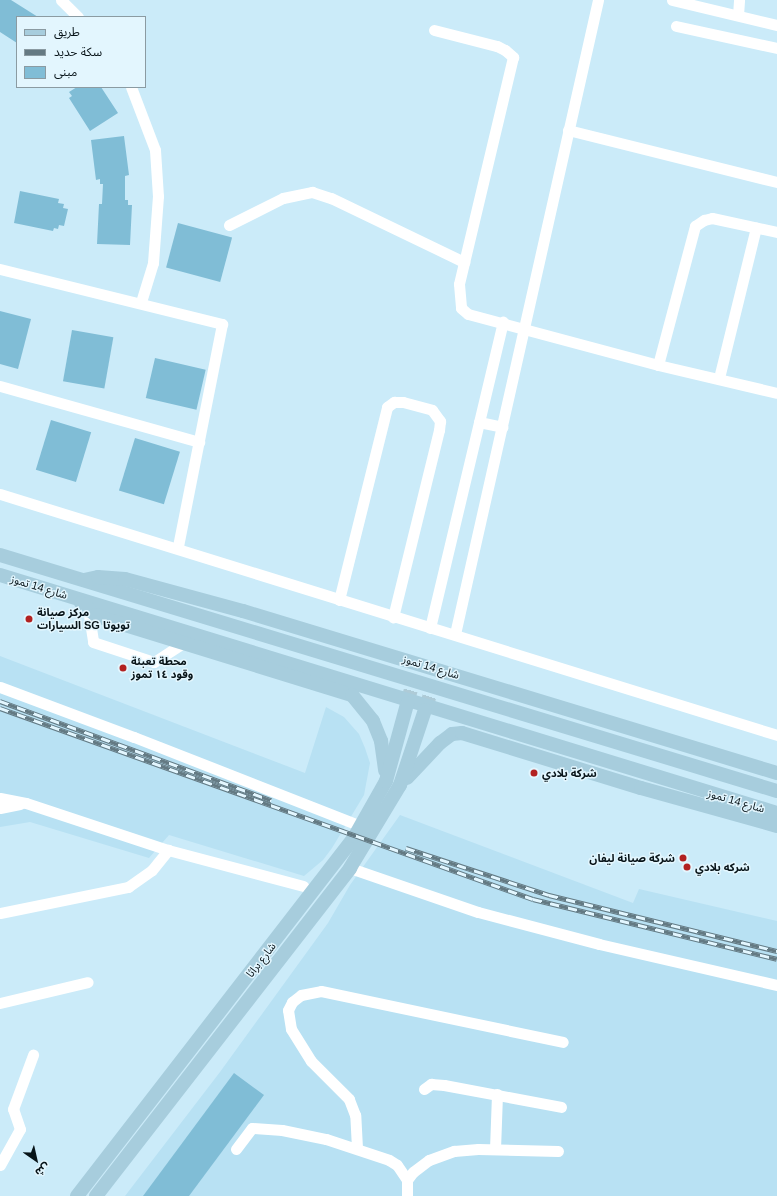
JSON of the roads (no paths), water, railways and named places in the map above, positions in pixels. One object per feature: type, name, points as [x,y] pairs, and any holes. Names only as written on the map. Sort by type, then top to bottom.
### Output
[{"type":"main road","name":"شارع 14 تموز","points":[[0,555],[777,792]]},
{"type":"main road","name":"شارع 14 تموز","points":[[0,575],[76,598],[95,608],[695,790],[777,813]]},
{"type":"main road","name":"شارع 14 تموز","points":[[82,580],[98,577],[125,578],[418,663],[777,773]]},
{"type":"main road","points":[[95,608],[109,620],[352,695],[373,722],[381,742],[386,781]]},
{"type":"main road","points":[[414,677],[418,663]]},
{"type":"main road","points":[[434,683],[438,669]]},
{"type":"main road","name":"شارع براثا","points":[[77,1196],[325,877],[361,826],[386,781],[407,704]]},
{"type":"main road","name":"شارع براثا","points":[[96,1196],[350,868],[400,785],[425,710]]},
{"type":"main road","points":[[400,785],[440,743],[452,734],[462,733],[641,788],[777,826]]},
{"type":"street","points":[[61,0],[77,16]]},
{"type":"street","points":[[455,634],[598,0]]},
{"type":"street","points":[[672,0],[777,25]]},
{"type":"street","points":[[738,15],[739,0]]},
{"type":"street","points":[[676,26],[777,48]]},
{"type":"street","points":[[434,30],[497,46],[506,50],[512,58],[459,284],[461,308],[468,314],[524,327],[658,365],[777,393]]},
{"type":"street","points":[[131,88],[155,150],[158,196],[153,263],[141,302]]},
{"type":"street","points":[[568,130],[777,182]]},
{"type":"street","points":[[228,225],[283,198],[312,192],[331,198],[464,262]]},
{"type":"street","points":[[658,365],[695,226],[704,220],[712,218],[777,232]]},
{"type":"street","points":[[718,378],[756,227]]},
{"type":"street","points":[[0,269],[141,302],[222,324],[178,548]]},
{"type":"street","points":[[430,628],[503,322]]},
{"type":"street","points":[[0,386],[198,442]]},
{"type":"street","points":[[339,600],[387,407],[394,402],[403,402],[432,410],[440,421],[439,430],[393,617]]},
{"type":"street","points":[[480,422],[502,427]]},
{"type":"street","points":[[0,494],[777,735]]},
{"type":"street","points":[[95,608],[93,642],[154,662],[183,643]]},
{"type":"street","points":[[0,687],[127,734],[361,826]]},
{"type":"street","points":[[0,798],[26,803],[168,850],[303,886]]},
{"type":"street","points":[[0,808],[26,803]]},
{"type":"street","points":[[0,913],[128,887],[152,870],[168,850]]},
{"type":"street","points":[[350,868],[478,912],[606,946],[777,984]]},
{"type":"street","points":[[0,1003],[88,982]]},
{"type":"street","points":[[357,1148],[355,1115],[349,1100],[311,1061],[291,1029],[288,1010],[292,1002],[301,995],[321,991],[562,1042]]},
{"type":"street","points":[[0,1165],[20,1129],[13,1109],[33,1055]]},
{"type":"street","points":[[424,1089],[431,1084],[444,1084],[561,1107]]},
{"type":"street","points":[[495,1149],[497,1094]]},
{"type":"street","points":[[236,1149],[252,1128],[290,1132],[357,1148],[393,1162],[407,1180],[407,1196]]},
{"type":"street","points":[[407,1180],[429,1160],[454,1151],[495,1149],[558,1151]]},
{"type":"tunnel","points":[[407,704],[414,677]]},
{"type":"tunnel","points":[[425,710],[434,683]]},
{"type":"railway","points":[[0,701],[271,800]]},
{"type":"railway","points":[[0,708],[533,899],[777,959]]},
{"type":"railway","points":[[406,848],[549,895],[777,951]]},
{"type":"place","name":"مركز صيانة السيارات SG تويوتا","points":[[29,619]]},
{"type":"place","name":"محطة تعبئة وقود ١٤ تموز","points":[[123,668]]},
{"type":"place","name":"شركة بلادي","points":[[534,773]]},
{"type":"place","name":"شركة صيانة ليفان","points":[[683,858]]},
{"type":"place","name":"شركه بلادي","points":[[687,867]]}]
